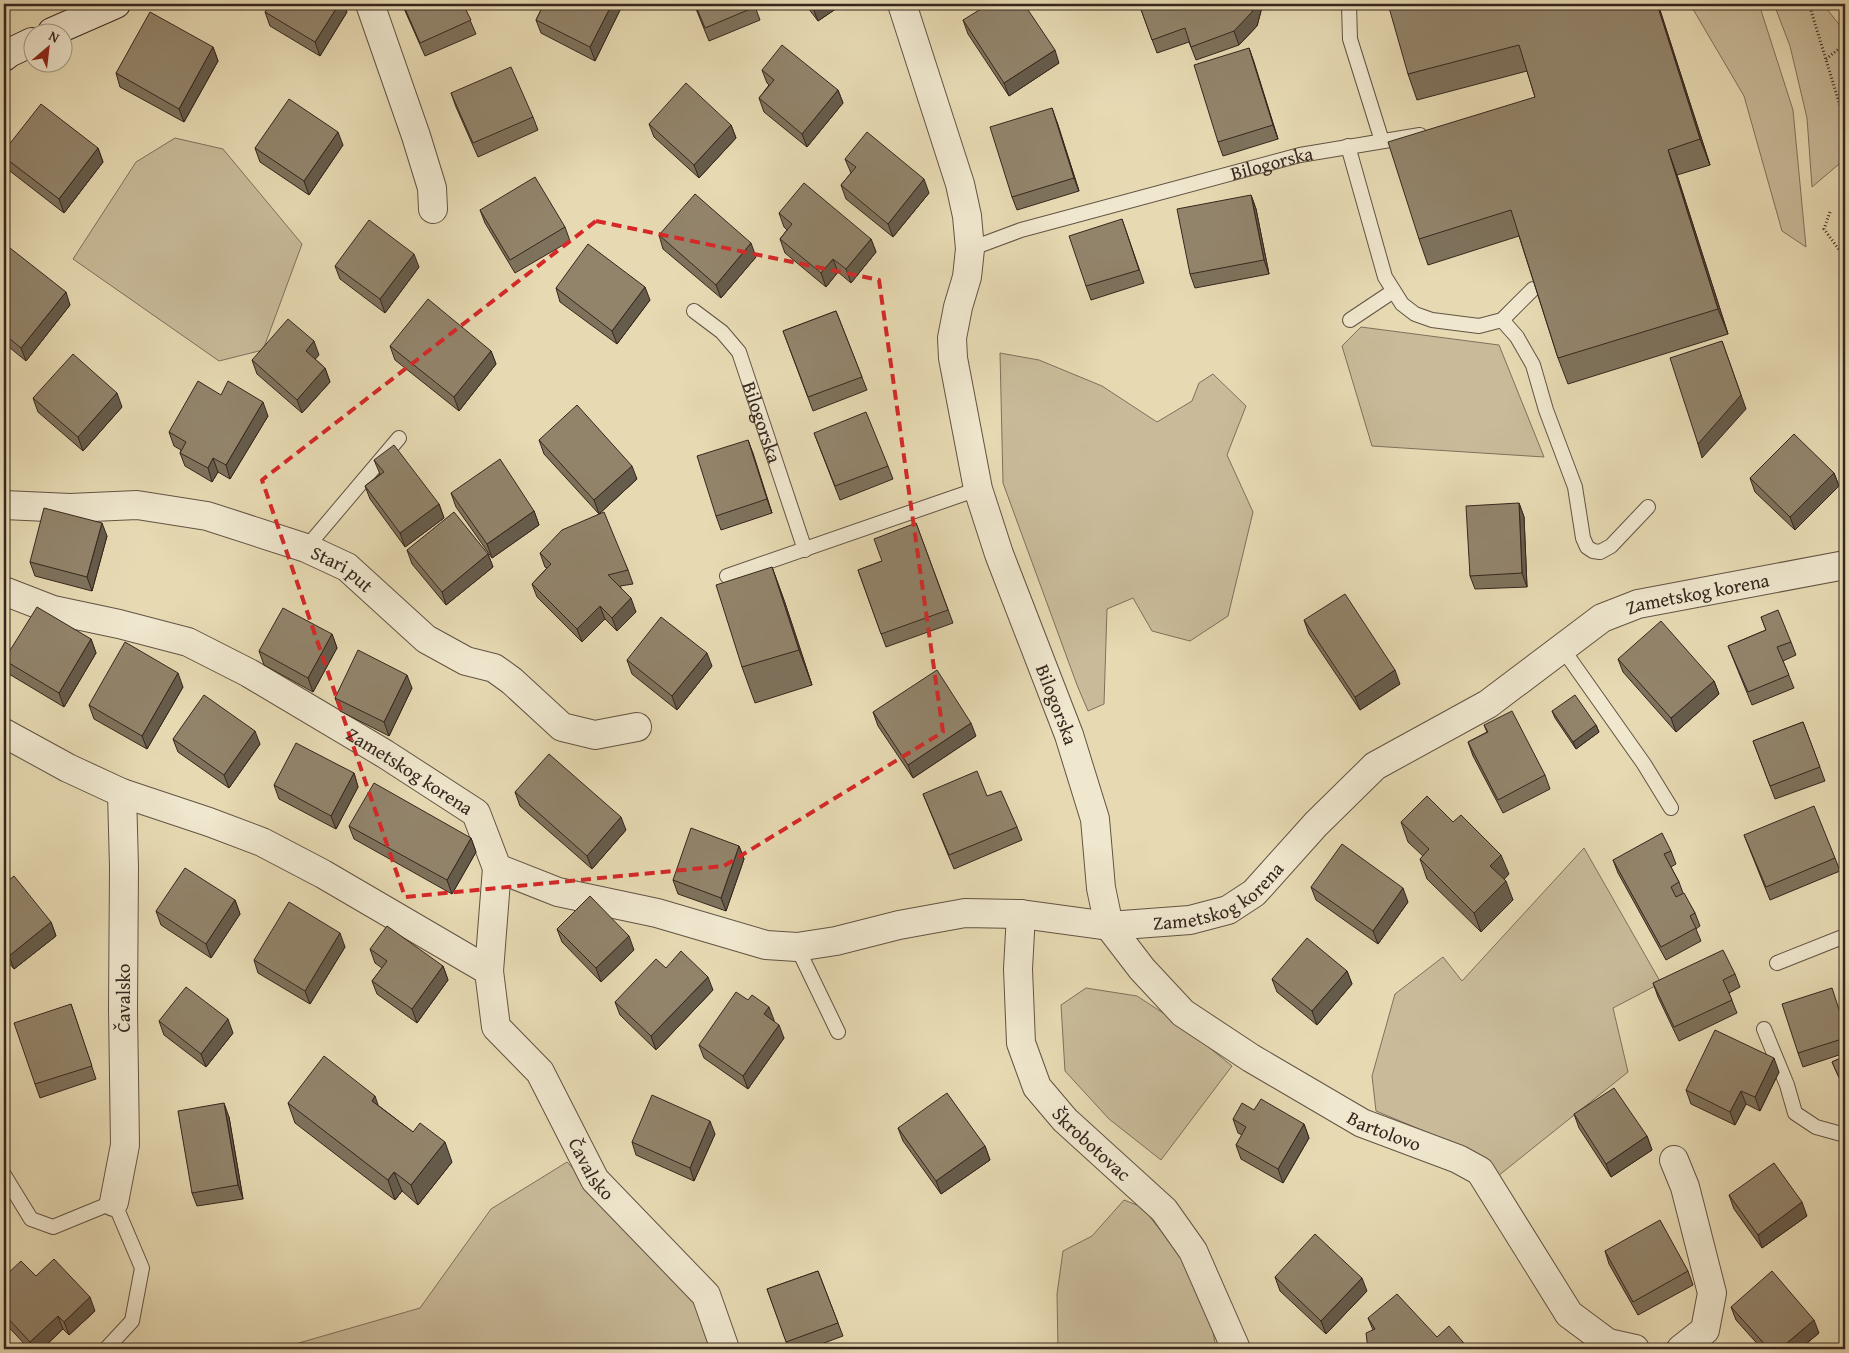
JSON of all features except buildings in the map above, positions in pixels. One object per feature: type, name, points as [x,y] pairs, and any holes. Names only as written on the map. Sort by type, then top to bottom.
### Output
[{"type":"street","points":[[72,23],[116,4]]},
{"type":"street","points":[[370,4],[432,188],[433,209]]},
{"type":"street","name":"Bilogorska","points":[[902,4],[960,184],[967,216],[970,249],[967,277],[958,307],[952,338],[953,358],[978,489],[999,554],[1068,735],[1095,819],[1101,888],[1109,926]]},
{"type":"street","name":"Stari put","points":[[4,504],[70,508],[137,505],[207,516],[306,548],[347,567],[426,639],[466,660],[494,668],[500,672],[562,727],[595,735],[637,727]]},
{"type":"street","name":"Zametskog korena","points":[[4,591],[53,610],[119,624],[188,642],[249,673],[385,754],[476,814],[497,868],[558,892],[657,913],[766,944],[797,947],[836,941],[899,925],[965,913],[1022,914],[1109,926],[1190,920],[1228,910],[1254,893],[1316,824],[1375,766],[1488,704],[1602,618],[1638,604],[1845,565]]},
{"type":"street","points":[[4,733],[68,768],[122,793],[262,842],[331,879],[488,971]]},
{"type":"street","name":"Čavalsko","points":[[114,1202],[125,1144],[122,793]]},
{"type":"street","name":"Čavalsko","points":[[497,868],[488,971],[496,1027],[540,1072],[595,1180],[706,1295],[725,1349]]},
{"type":"street","name":"Škrobotovac","points":[[1022,914],[1018,969],[1022,1043],[1037,1088],[1065,1120],[1164,1210],[1193,1251],[1236,1349]]},
{"type":"street","name":"Bartolovo","points":[[1109,926],[1142,969],[1183,1013],[1251,1058],[1362,1123],[1458,1159],[1480,1171],[1569,1314],[1608,1342],[1635,1349]]},
{"type":"street","points":[[1674,1160],[1685,1187],[1712,1293],[1705,1330],[1681,1349]]},
{"type":"lane","points":[[1349,4],[1350,38],[1382,141]]},
{"type":"lane","name":"Bilogorska","points":[[970,249],[1020,230],[1300,154],[1430,132]]},
{"type":"lane","points":[[1348,146],[1385,277],[1392,292],[1402,304],[1415,314],[1432,320],[1479,326],[1502,320],[1533,289]]},
{"type":"lane","points":[[1350,320],[1392,292]]},
{"type":"lane","name":"Bilogorska","points":[[694,311],[722,332],[739,352],[805,550]]},
{"type":"lane","points":[[1502,320],[1517,337],[1533,365],[1546,410],[1575,487],[1586,547],[1600,552],[1610,546],[1648,507]]},
{"type":"lane","points":[[306,548],[400,438]]},
{"type":"lane","points":[[727,576],[978,489]]},
{"type":"lane","points":[[1562,648],[1644,764],[1671,808]]},
{"type":"lane","points":[[1777,963],[1845,936]]},
{"type":"lane","points":[[797,947],[838,1032]]},
{"type":"lane","points":[[1764,1029],[1787,1085],[1795,1113],[1816,1127],[1845,1135]]},
{"type":"lane","points":[[4,1176],[31,1220],[53,1227],[114,1202],[142,1268],[132,1321],[106,1349]]},
{"type":"path","points":[[1809,4],[1845,122]]},
{"type":"path","points":[[1826,59],[1845,44]]},
{"type":"path","points":[[1830,212],[1824,229],[1845,258]]},
{"type":"highlighted area","points":[[596,221],[879,280],[943,732],[724,866],[405,897],[262,480]]},
{"type":"shaded area","points":[[1690,4],[1759,4],[1793,110],[1806,247],[1782,231],[1744,96]]},
{"type":"shaded area","points":[[1774,4],[1823,4],[1845,32],[1845,159],[1812,187],[1807,118],[1790,46]]},
{"type":"shaded area","points":[[175,138],[223,149],[302,244],[263,350],[219,361],[73,259],[136,162]]},
{"type":"shaded area","points":[[1361,327],[1499,345],[1544,457],[1372,446],[1342,346]]},
{"type":"shaded area","points":[[1000,353],[1039,360],[1102,386],[1157,422],[1192,401],[1199,383],[1213,374],[1246,406],[1227,455],[1253,512],[1228,616],[1190,641],[1152,631],[1133,598],[1107,609],[1104,704],[1088,711],[1003,483]]},
{"type":"shaded area","points":[[1584,848],[1661,983],[1613,1008],[1628,1072],[1498,1176],[1477,1153],[1376,1111],[1372,1076],[1395,994],[1443,957],[1462,981]]},
{"type":"shaded area","points":[[1086,988],[1137,996],[1180,1024],[1232,1066],[1161,1160],[1109,1119],[1065,1071],[1061,1005]]},
{"type":"shaded area","points":[[567,1162],[700,1304],[711,1349],[278,1349],[420,1308],[491,1209]]},
{"type":"shaded area","points":[[1124,1200],[1142,1207],[1176,1250],[1207,1297],[1216,1349],[1058,1349],[1057,1294],[1063,1251],[1092,1236]]}]
